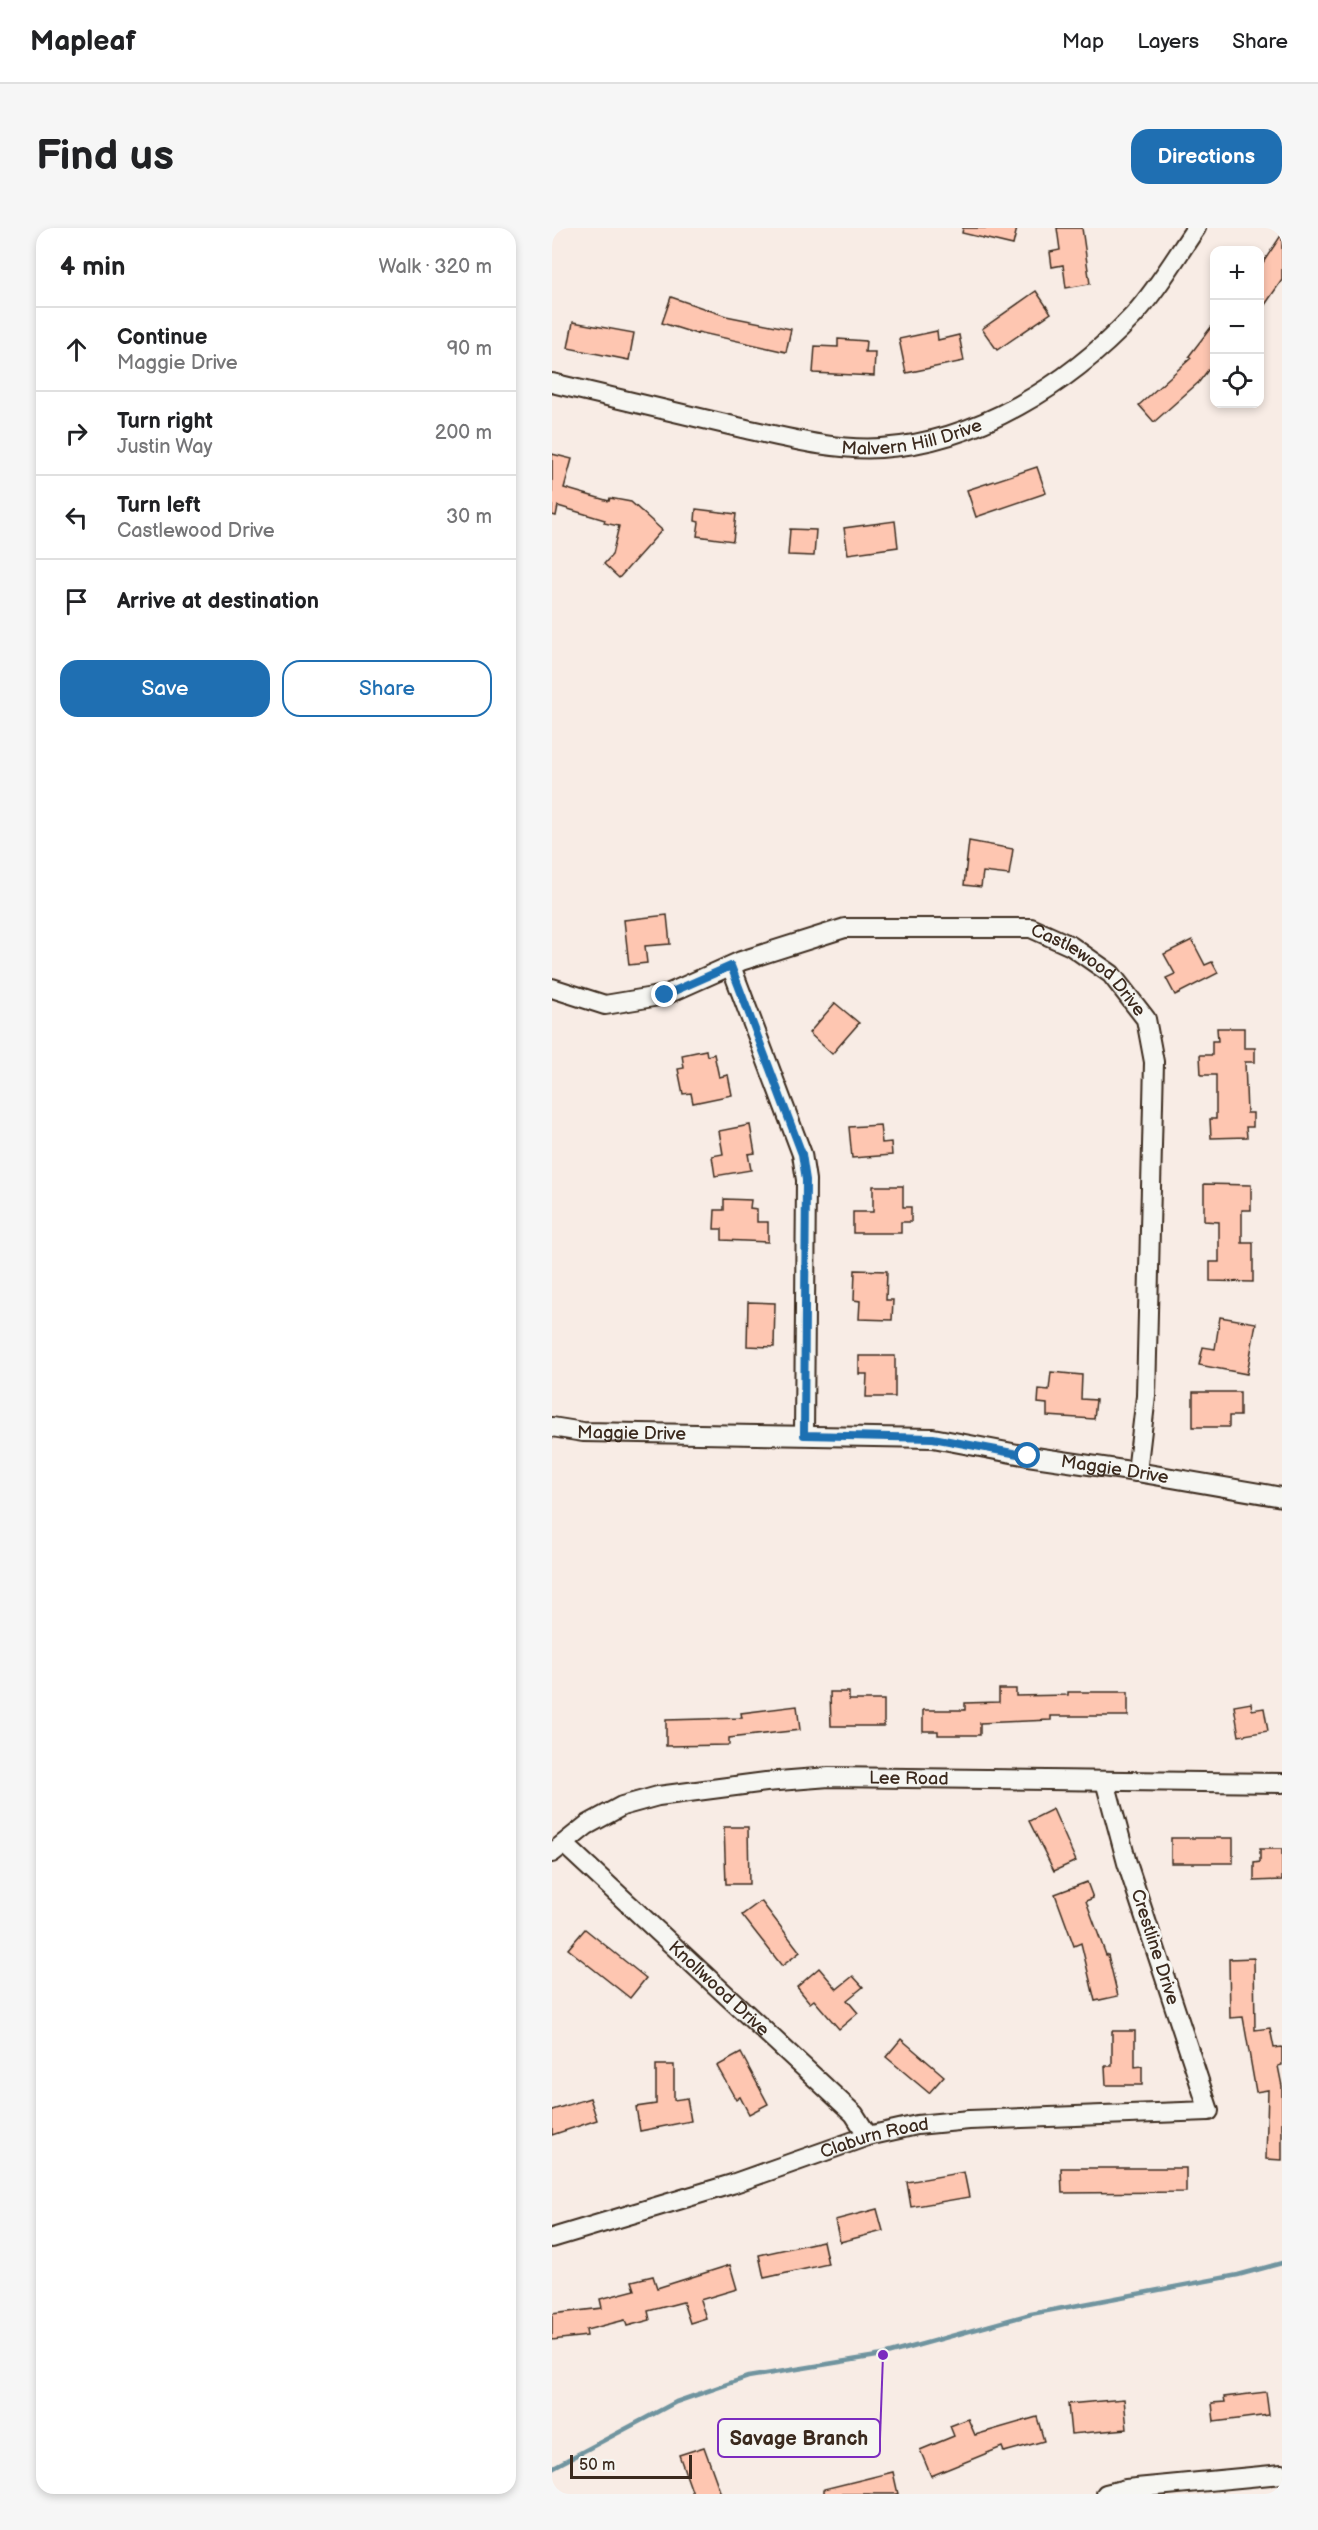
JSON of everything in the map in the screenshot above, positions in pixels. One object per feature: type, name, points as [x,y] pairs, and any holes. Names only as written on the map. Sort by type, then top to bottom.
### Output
[{"type":"street","name":"Malvern Hill Drive","points":[[552,383],[776,435],[844,447],[880,448],[927,440],[1003,413],[1075,371],[1133,316],[1196,228]]},
{"type":"street","name":"Castlewood Drive","points":[[552,988],[605,1005],[665,995],[731,966],[844,928],[1031,928],[1071,946],[1111,974],[1146,1019],[1154,1062],[1146,1396],[1137,1472]]},
{"type":"street","points":[[731,966],[802,1154],[805,1172],[804,1435]]},
{"type":"street","name":"Maggie Drive","points":[[552,1427],[583,1432],[933,1438],[1028,1456],[1282,1497]]},
{"type":"street","name":"Lee Road","points":[[558,1848],[587,1824],[622,1806],[658,1796],[766,1782],[829,1777],[1282,1783]]},
{"type":"street","name":"Crestline Drive","points":[[1106,1781],[1127,1863],[1209,2111]]},
{"type":"street","name":"Knollwood Drive","points":[[558,1848],[854,2114],[868,2136]]},
{"type":"street","name":"Claburn Road","points":[[552,2238],[732,2184],[868,2136],[917,2124],[1209,2111]]},
{"type":"street","points":[[1106,2494],[1126,2489],[1178,2490],[1282,2474]]},
{"type":"building","points":[[963,228],[1017,228],[1013,245],[962,233]]},
{"type":"building","points":[[1057,228],[1082,228],[1090,284],[1066,288],[1063,265],[1052,267],[1050,252],[1060,250]]},
{"type":"building","points":[[1282,234],[1282,280],[1264,306],[1264,300],[1264,261]]},
{"type":"building","points":[[1036,291],[1051,313],[997,350],[982,329]]},
{"type":"building","points":[[671,297],[726,316],[791,329],[786,352],[698,332],[697,334],[662,323]]},
{"type":"building","points":[[573,322],[634,333],[629,360],[568,348]]},
{"type":"building","points":[[1210,329],[1210,368],[1199,382],[1154,422],[1139,405],[1191,358],[1189,356]]},
{"type":"building","points":[[937,331],[938,340],[959,335],[964,361],[906,373],[899,339]]},
{"type":"building","points":[[838,339],[866,341],[865,352],[875,352],[874,376],[813,373],[815,346],[838,347]]},
{"type":"building","points":[[552,454],[572,459],[564,488],[609,501],[610,498],[631,502],[662,530],[619,578],[604,564],[612,555],[619,526],[604,523],[605,520],[558,506],[556,516],[552,515]]},
{"type":"building","points":[[1037,467],[1046,493],[976,517],[967,490]]},
{"type":"building","points":[[696,509],[736,514],[733,541],[697,536],[699,522],[695,521]]},
{"type":"building","points":[[895,521],[898,547],[848,554],[844,528]]},
{"type":"building","points":[[790,529],[816,530],[814,556],[788,555]]},
{"type":"building","points":[[969,841],[1013,849],[1009,875],[983,872],[981,887],[964,885]]},
{"type":"building","points":[[667,915],[670,944],[645,946],[647,963],[629,965],[624,920]]},
{"type":"building","points":[[1192,940],[1205,965],[1212,962],[1218,973],[1175,995],[1166,978],[1175,974],[1164,954]]},
{"type":"building","points":[[835,1003],[859,1023],[832,1054],[809,1033]]},
{"type":"building","points":[[1217,1028],[1244,1028],[1244,1048],[1255,1048],[1255,1062],[1245,1062],[1247,1113],[1253,1113],[1253,1127],[1246,1127],[1247,1137],[1211,1138],[1210,1119],[1216,1119],[1216,1075],[1201,1075],[1200,1055],[1212,1055],[1212,1041],[1218,1041]]},
{"type":"building","points":[[706,1050],[707,1056],[714,1054],[719,1077],[728,1075],[732,1095],[693,1103],[691,1093],[683,1094],[678,1069],[684,1068],[682,1055]]},
{"type":"building","points":[[750,1125],[755,1153],[748,1154],[751,1170],[715,1176],[712,1156],[723,1154],[719,1131]]},
{"type":"building","points":[[880,1125],[882,1143],[891,1142],[892,1155],[852,1158],[849,1127]]},
{"type":"building","points":[[1204,1184],[1251,1185],[1251,1210],[1242,1210],[1242,1243],[1253,1243],[1253,1282],[1210,1281],[1210,1262],[1219,1262],[1219,1222],[1204,1221]]},
{"type":"building","points":[[873,1186],[903,1186],[903,1207],[911,1207],[911,1222],[901,1222],[901,1233],[853,1233],[853,1212],[873,1212]]},
{"type":"building","points":[[724,1199],[751,1200],[750,1208],[757,1209],[757,1222],[768,1222],[768,1242],[722,1240],[722,1229],[714,1229],[715,1210],[724,1210]]},
{"type":"building","points":[[855,1270],[887,1271],[886,1300],[893,1300],[892,1320],[859,1319],[860,1301],[854,1300]]},
{"type":"building","points":[[748,1302],[775,1303],[774,1347],[747,1346]]},
{"type":"building","points":[[1220,1317],[1256,1323],[1247,1374],[1199,1365],[1203,1347],[1215,1349]]},
{"type":"building","points":[[859,1356],[895,1356],[895,1397],[866,1397],[867,1374],[859,1374]]},
{"type":"building","points":[[1051,1372],[1082,1375],[1081,1399],[1096,1400],[1094,1419],[1047,1416],[1047,1404],[1038,1403],[1039,1389],[1049,1390]]},
{"type":"building","points":[[1193,1392],[1240,1392],[1240,1416],[1229,1416],[1229,1427],[1193,1427]]},
{"type":"building","points":[[999,1689],[1016,1689],[1016,1696],[1068,1695],[1068,1692],[1128,1692],[1128,1716],[1051,1716],[1051,1720],[980,1723],[980,1735],[938,1735],[938,1731],[923,1731],[923,1710],[965,1710],[965,1703],[999,1702]]},
{"type":"building","points":[[830,1692],[849,1692],[849,1700],[884,1700],[884,1726],[831,1726]]},
{"type":"building","points":[[1251,1703],[1252,1710],[1264,1708],[1268,1731],[1239,1736],[1234,1706]]},
{"type":"building","points":[[797,1706],[800,1730],[729,1738],[729,1745],[666,1746],[666,1720],[742,1718],[741,1713]]},
{"type":"building","points":[[1053,1809],[1076,1861],[1054,1871],[1029,1821]]},
{"type":"building","points":[[724,1827],[748,1827],[749,1884],[726,1884]]},
{"type":"building","points":[[1171,1838],[1233,1838],[1233,1863],[1171,1863]]},
{"type":"building","points":[[1260,1849],[1282,1849],[1282,1880],[1254,1881],[1254,1863],[1260,1862]]},
{"type":"building","points":[[1087,1882],[1093,1898],[1086,1901],[1106,1955],[1108,1955],[1118,1996],[1095,2001],[1081,1943],[1074,1946],[1055,1894]]},
{"type":"building","points":[[761,1901],[800,1952],[782,1966],[742,1915]]},
{"type":"building","points":[[585,1929],[646,1978],[630,1998],[568,1949]]},
{"type":"building","points":[[1254,1958],[1255,2030],[1270,2028],[1274,2048],[1282,2047],[1282,2065],[1278,2066],[1282,2086],[1282,2160],[1266,2159],[1268,2090],[1256,2092],[1243,2017],[1230,2018],[1229,1959]]},
{"type":"building","points":[[819,1968],[837,1989],[853,1976],[863,1987],[847,2000],[858,2013],[839,2029],[814,2000],[810,2003],[797,1987]]},
{"type":"building","points":[[1112,2031],[1135,2031],[1135,2067],[1142,2066],[1142,2085],[1106,2085],[1105,2066],[1112,2066]]},
{"type":"building","points":[[901,2039],[944,2076],[929,2093],[886,2057]]},
{"type":"building","points":[[741,2053],[768,2104],[749,2114],[740,2097],[736,2100],[717,2066]]},
{"type":"building","points":[[656,2065],[674,2065],[674,2100],[687,2098],[691,2121],[640,2131],[636,2107],[656,2104]]},
{"type":"building","points":[[590,2098],[597,2120],[552,2135],[552,2110]]},
{"type":"building","points":[[1061,2168],[1186,2168],[1186,2192],[1062,2193]]},
{"type":"building","points":[[964,2172],[969,2197],[911,2207],[907,2182]]},
{"type":"building","points":[[877,2209],[883,2231],[840,2242],[835,2220]]},
{"type":"building","points":[[823,2241],[828,2264],[764,2278],[759,2255]]},
{"type":"building","points":[[730,2265],[737,2289],[700,2300],[706,2318],[690,2323],[683,2302],[648,2311],[650,2320],[627,2326],[625,2320],[586,2330],[587,2336],[552,2340],[552,2314],[602,2308],[600,2299],[635,2290],[632,2281],[653,2276],[657,2288]]},
{"type":"building","points":[[1266,2392],[1269,2415],[1214,2422],[1212,2403],[1225,2402],[1224,2397]]},
{"type":"building","points":[[1124,2399],[1127,2429],[1071,2434],[1068,2404]]},
{"type":"building","points":[[1037,2417],[1044,2441],[1004,2452],[1002,2447],[931,2476],[920,2450],[954,2436],[950,2426],[968,2419],[975,2435]]},
{"type":"building","points":[[704,2447],[721,2494],[693,2494],[679,2455]]},
{"type":"building","points":[[893,2472],[898,2494],[824,2494],[824,2489]]},
{"type":"waterway","points":[[552,2468],[676,2402],[748,2377],[883,2355],[1031,2314],[1238,2275],[1282,2263]]},
{"type":"place","name":"Savage Branch","points":[[883,2355]]},
{"type":"route","points":[[665,995],[731,966],[802,1154],[806,1180],[804,1435],[933,1438],[1028,1456]]}]
